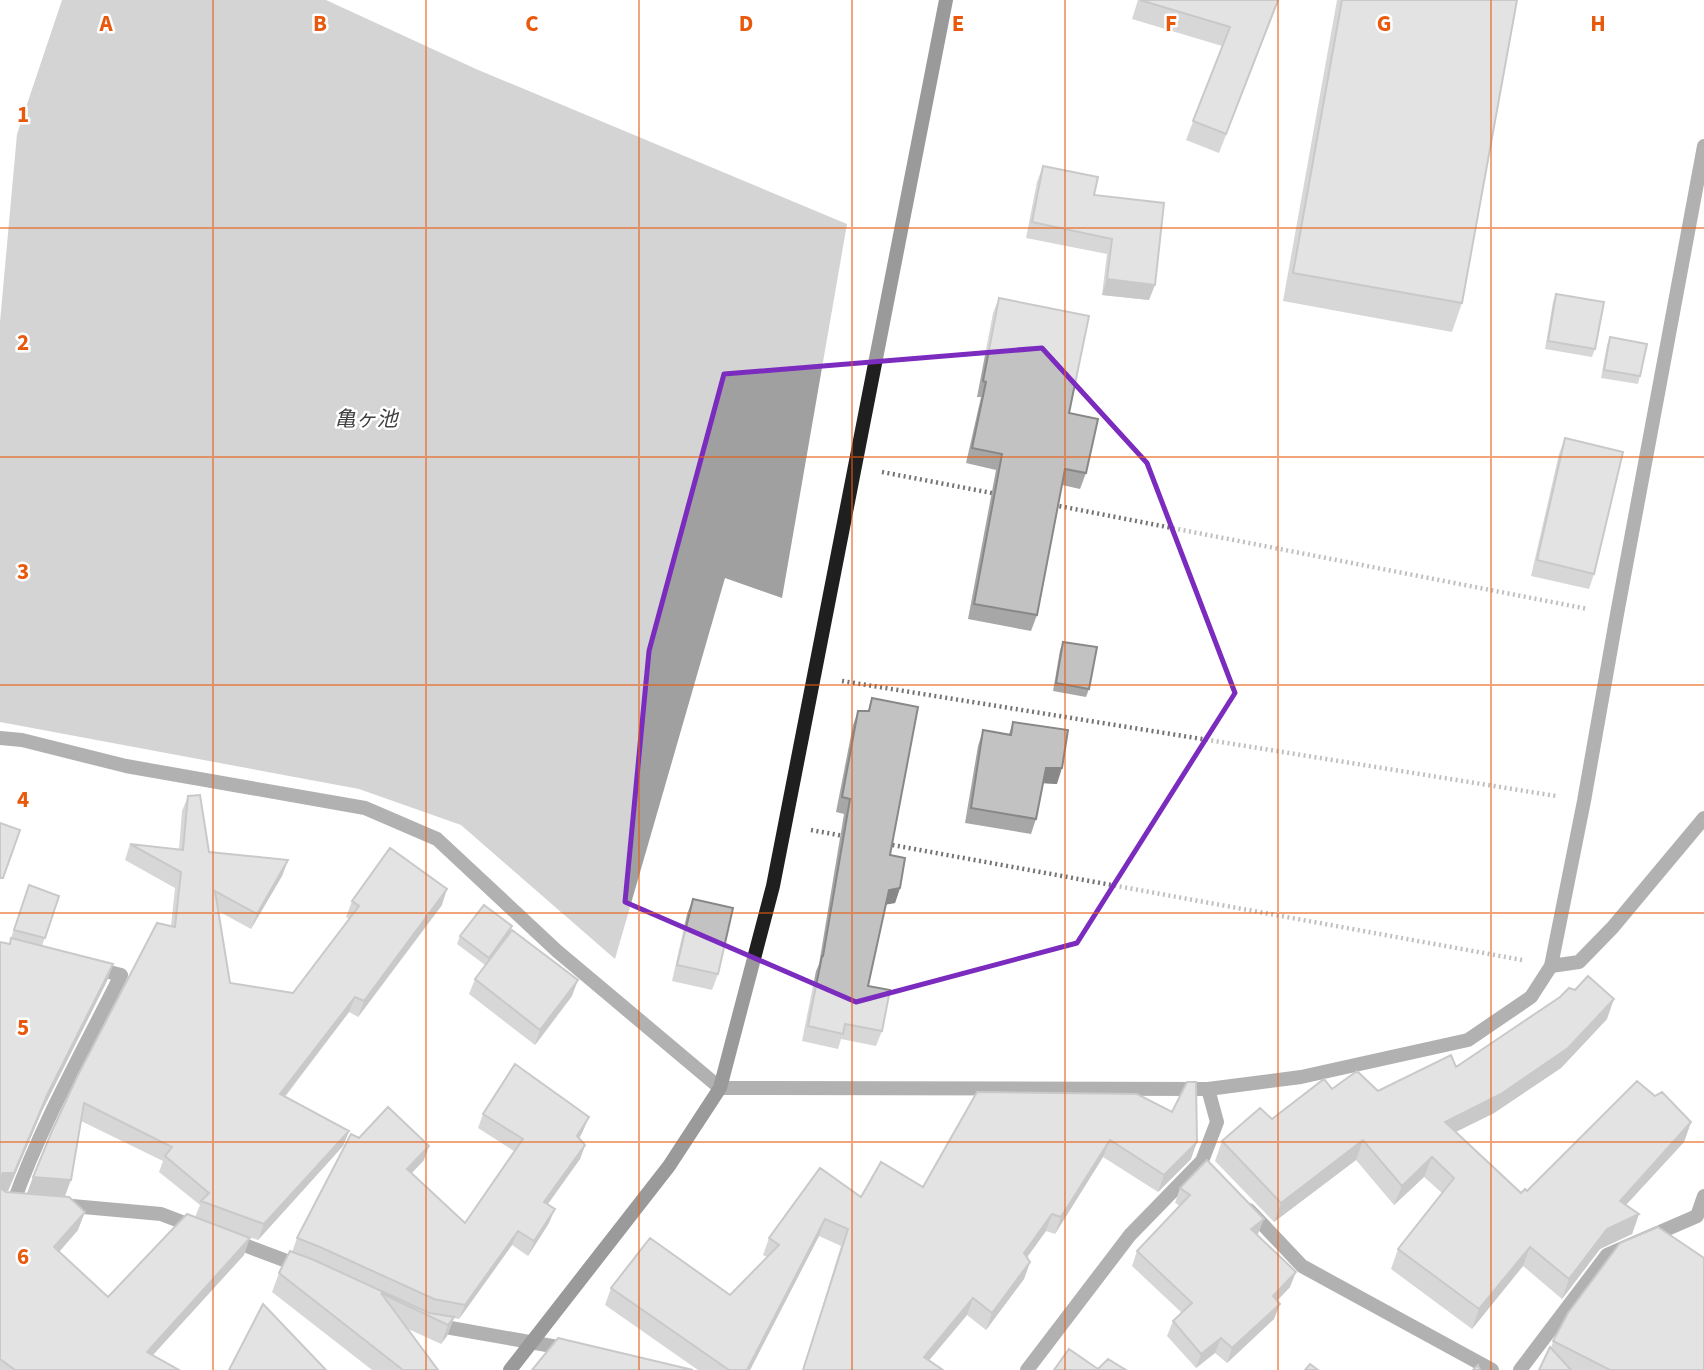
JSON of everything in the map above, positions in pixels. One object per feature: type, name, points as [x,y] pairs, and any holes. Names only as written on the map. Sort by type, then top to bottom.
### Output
[{"type":"street","points":[[510,1370],[669,1166],[720,1088],[772,886],[946,0]]},
{"type":"street","points":[[0,738],[22,740],[126,766],[365,808],[436,839],[557,951],[720,1088],[1208,1089],[1301,1077],[1468,1040],[1531,997],[1551,965],[1584,801],[1704,146]]},
{"type":"street","points":[[1551,965],[1578,962],[1613,927],[1704,818]]},
{"type":"street","points":[[81,965],[121,975],[43,1132],[20,1202],[161,1214],[311,1270]]},
{"type":"street","points":[[1027,1370],[1130,1235],[1207,1166],[1217,1122],[1208,1089]]},
{"type":"street","points":[[1520,1370],[1607,1255],[1696,1216],[1704,1196]]},
{"type":"street","points":[[1238,1199],[1302,1266],[1482,1368]]},
{"type":"street","points":[[426,1323],[585,1353]]},
{"type":"path","points":[[855,467],[1005,496]]},
{"type":"path","points":[[1045,504],[1617,614]]},
{"type":"path","points":[[814,677],[1584,801]]},
{"type":"path","points":[[784,825],[853,837]]},
{"type":"path","points":[[880,842],[1551,965]]},
{"type":"highlighted area","points":[[1042,348],[1147,463],[1235,693],[1077,943],[856,1002],[625,902],[649,651],[724,374]]},
{"type":"water","name":"亀ヶ池","points":[[62,0],[326,0],[476,69],[847,224],[782,598],[725,578],[615,959],[461,825],[359,789],[0,722],[0,322],[17,134]]},
{"type":"building","points":[[1140,0],[1278,0],[1226,134],[1193,121],[1230,27]]},
{"type":"building","points":[[1342,0],[1517,0],[1462,303],[1293,273]]},
{"type":"building","points":[[1043,166],[1098,177],[1094,195],[1164,203],[1155,285],[1107,279],[1112,239],[1032,222]]},
{"type":"building","points":[[1556,294],[1604,302],[1595,349],[1548,341]]},
{"type":"building","points":[[999,298],[1089,316],[1069,413],[1098,419],[1086,473],[1065,469],[1037,615],[974,604],[1002,454],[972,448]]},
{"type":"building","points":[[1610,337],[1647,344],[1640,376],[1604,370]]},
{"type":"building","points":[[1565,438],[1623,452],[1594,574],[1537,560]]},
{"type":"building","points":[[1063,642],[1097,647],[1089,689],[1056,683]]},
{"type":"building","points":[[872,698],[918,707],[890,855],[905,858],[900,888],[889,890],[868,986],[890,990],[882,1031],[845,1024],[843,1034],[808,1026],[850,799],[842,797],[858,711],[869,711]]},
{"type":"building","points":[[1013,722],[1068,730],[1062,768],[1046,768],[1036,819],[971,808],[983,730],[1011,735]]},
{"type":"building","points":[[200,795],[209,852],[288,860],[257,914],[215,891],[230,983],[293,993],[359,906],[352,901],[390,848],[447,889],[364,1001],[355,997],[280,1094],[349,1131],[264,1224],[201,1201],[209,1193],[165,1156],[172,1147],[84,1103],[71,1180],[33,1177],[78,1075],[157,923],[175,927],[181,872],[130,844],[183,850],[188,796]]},
{"type":"building","points":[[0,823],[20,830],[3,878],[0,878]]},
{"type":"building","points":[[29,885],[59,896],[45,938],[14,930]]},
{"type":"building","points":[[693,899],[733,908],[718,974],[677,965]]},
{"type":"building","points":[[484,905],[512,926],[489,958],[460,936]]},
{"type":"building","points":[[512,930],[578,980],[540,1030],[475,979]]},
{"type":"building","points":[[11,938],[113,964],[48,1093],[14,1173],[3,1173],[0,1176],[0,942],[10,944]]},
{"type":"building","points":[[1588,976],[1614,999],[1568,1048],[1501,1094],[1445,1122],[1521,1193],[1525,1189],[1527,1191],[1637,1081],[1655,1096],[1662,1092],[1691,1122],[1620,1201],[1639,1214],[1607,1229],[1569,1279],[1530,1247],[1479,1309],[1398,1249],[1454,1178],[1432,1157],[1402,1186],[1363,1140],[1281,1203],[1222,1141],[1260,1108],[1272,1119],[1324,1079],[1332,1089],[1357,1071],[1378,1091],[1451,1055],[1456,1067],[1560,997],[1569,988],[1575,990]]},
{"type":"building","points":[[515,1064],[589,1117],[577,1136],[585,1145],[544,1202],[555,1209],[534,1241],[518,1231],[465,1305],[434,1299],[297,1238],[351,1134],[359,1138],[388,1107],[429,1146],[407,1169],[465,1223],[523,1139],[483,1114]]},
{"type":"building","points":[[1187,1082],[1196,1082],[1197,1142],[1164,1175],[1110,1140],[1061,1217],[1052,1214],[1024,1253],[1030,1262],[992,1313],[973,1298],[924,1357],[943,1370],[803,1370],[848,1229],[825,1219],[747,1370],[729,1370],[611,1288],[650,1238],[730,1295],[779,1245],[769,1238],[820,1168],[861,1197],[881,1162],[923,1187],[977,1092],[1137,1094],[1172,1112]]},
{"type":"building","points":[[1207,1160],[1264,1219],[1251,1229],[1296,1272],[1273,1296],[1280,1304],[1232,1348],[1221,1338],[1201,1354],[1173,1321],[1192,1303],[1137,1251],[1190,1195],[1180,1188]]},
{"type":"building","points":[[0,1188],[6,1192],[69,1197],[85,1212],[54,1247],[108,1297],[187,1214],[250,1238],[147,1352],[179,1370],[15,1370],[0,1359]]},
{"type":"building","points":[[1658,1227],[1704,1258],[1704,1370],[1610,1370],[1553,1341],[1568,1313],[1620,1243]]},
{"type":"building","points":[[290,1251],[429,1313],[454,1317],[448,1325],[381,1293],[438,1370],[403,1370],[279,1273]]},
{"type":"building","points":[[263,1304],[326,1370],[229,1370]]},
{"type":"building","points":[[558,1338],[693,1370],[532,1370]]},
{"type":"building","points":[[1550,1347],[1571,1370],[1539,1370]]},
{"type":"building","points":[[1069,1349],[1098,1369],[1108,1359],[1126,1370],[1054,1370]]},
{"type":"building","points":[[1310,1364],[1318,1370],[1305,1370]]}]
